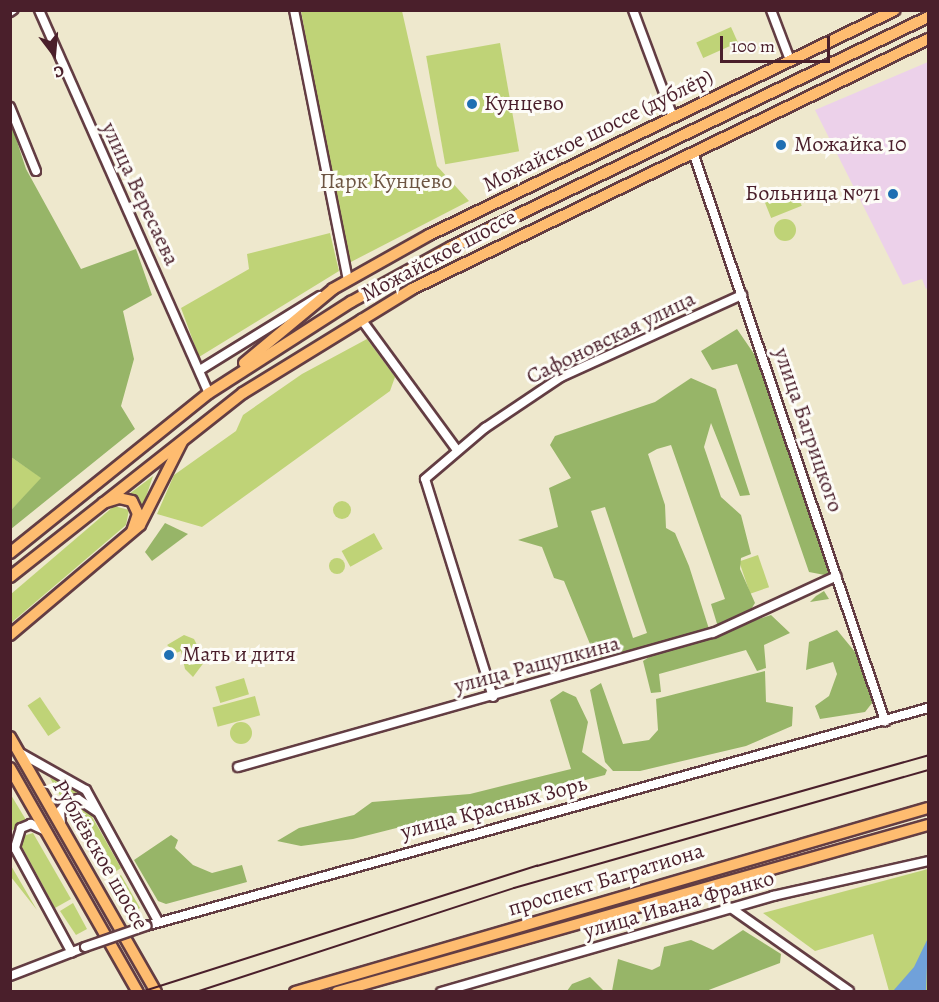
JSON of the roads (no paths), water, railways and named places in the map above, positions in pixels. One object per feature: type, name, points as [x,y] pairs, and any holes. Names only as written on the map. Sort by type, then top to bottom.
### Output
[{"type":"main road","name":"Можайское шоссе (дублёр)","points":[[333,289],[790,60],[873,15],[895,10]]},
{"type":"main road","points":[[880,40],[928,10]]},
{"type":"main road","name":"Можайское шоссе","points":[[10,553],[222,383],[451,247],[928,17]]},
{"type":"main road","name":"Можайское шоссе","points":[[10,577],[193,429],[361,319],[463,263],[928,39]]},
{"type":"main road","points":[[887,59],[928,44]]},
{"type":"main road","points":[[222,383],[333,289]]},
{"type":"main road","points":[[10,635],[131,534],[148,516],[167,464],[193,429]]},
{"type":"main road","points":[[95,506],[119,498],[132,501],[138,514],[131,534]]},
{"type":"main road","points":[[10,543],[36,531]]},
{"type":"main road","name":"Рублёвское шоссе","points":[[10,737],[156,992]]},
{"type":"main road","name":"Рублёвское шоссе","points":[[10,768],[138,992]]},
{"type":"main road","name":"проспект Багратиона","points":[[295,992],[777,849],[928,808]]},
{"type":"main road","name":"проспект Багратиона","points":[[337,992],[782,864],[928,825]]},
{"type":"street","name":"улица Вересаева","points":[[39,10],[209,393]]},
{"type":"street","points":[[294,10],[348,280]]},
{"type":"street","points":[[633,10],[673,117]]},
{"type":"street","points":[[771,10],[790,60]]},
{"type":"street","points":[[10,107],[36,171]]},
{"type":"street","name":"улица Багрицкого","points":[[693,152],[885,721]]},
{"type":"street","name":"Можайское шоссе (дублёр)","points":[[200,370],[333,289]]},
{"type":"street","name":"Сафоновская улица","points":[[493,697],[425,479],[458,450],[561,377],[742,296]]},
{"type":"street","points":[[361,319],[458,450]]},
{"type":"street","name":"улица Ращупкина","points":[[238,767],[493,697],[713,633],[837,576]]},
{"type":"street","name":"улица Красных Зорь","points":[[10,976],[158,921],[928,708]]},
{"type":"street","points":[[18,750],[78,782],[158,921]]},
{"type":"street","points":[[61,825],[60,811],[73,800],[99,815]]},
{"type":"street","points":[[20,862],[15,841],[21,828],[37,825],[48,834]]},
{"type":"street","points":[[10,849],[20,862],[72,953]]},
{"type":"street","name":"улица Ивана Франко","points":[[441,992],[731,908],[928,861]]},
{"type":"street","points":[[731,908],[849,991]]},
{"type":"water","points":[[928,938],[926,991],[893,991],[914,967]]},
{"type":"railway","points":[[141,992],[537,866],[928,755]]},
{"type":"railway","points":[[196,992],[514,888],[928,770]]},
{"type":"place","name":"Кунцево","points":[[472,104]]},
{"type":"place","name":"Можайка 10","points":[[781,145]]},
{"type":"place","name":"Больница №71","points":[[893,194]]},
{"type":"place","name":"Мать и дитя","points":[[169,655]]},
{"type":"park label","name":"Парк Кунцево","points":[[386,182]]}]
